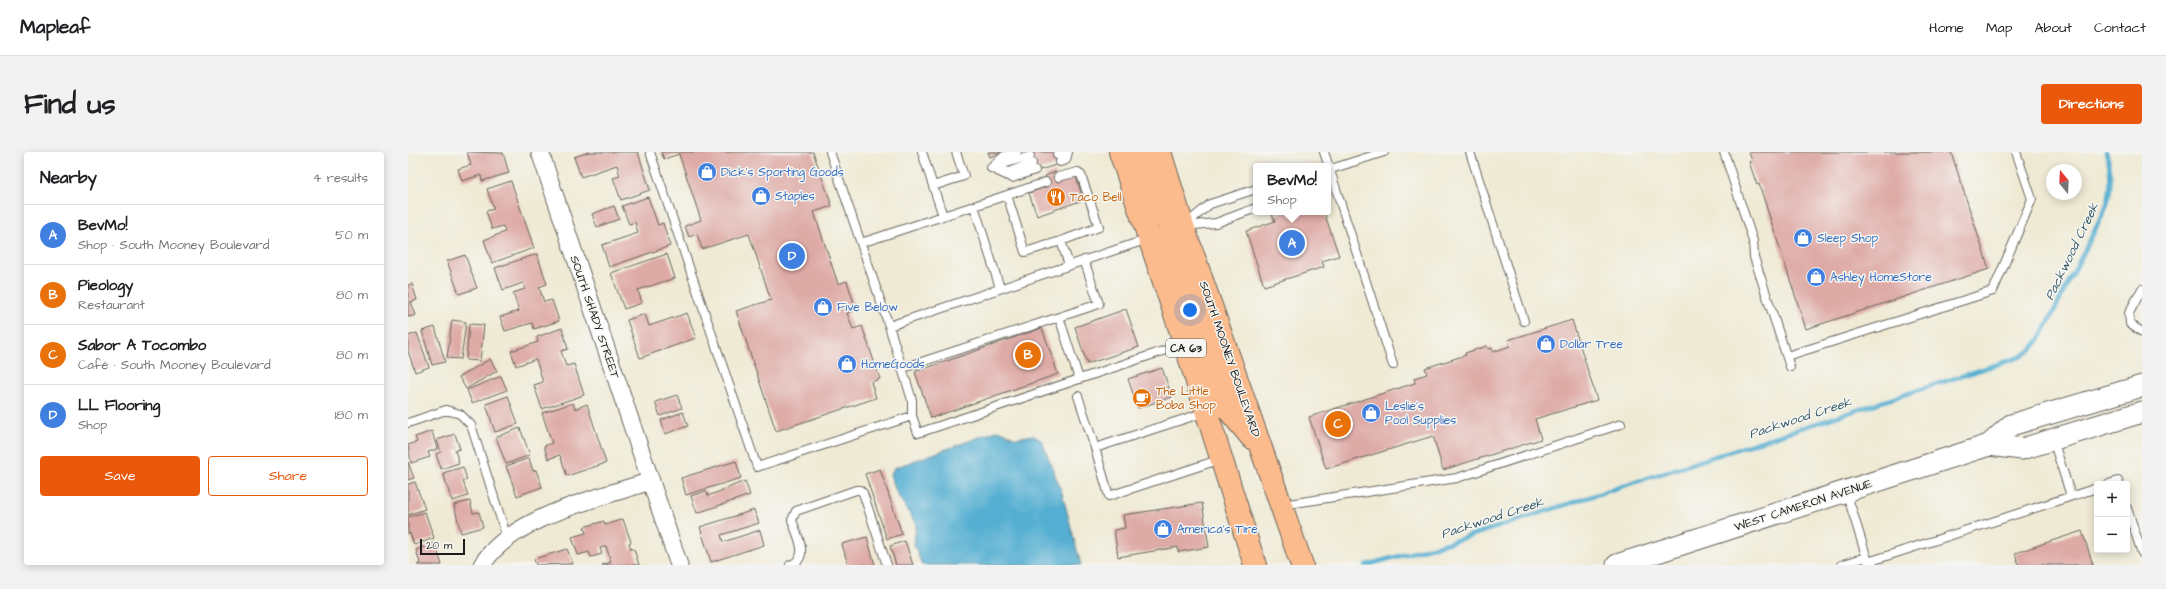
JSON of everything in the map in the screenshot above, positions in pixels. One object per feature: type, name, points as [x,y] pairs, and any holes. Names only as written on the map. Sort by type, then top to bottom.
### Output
[{"type":"main road","name":"CA 63","points":[[1120,152],[1185,344],[1255,565]]},
{"type":"main road","points":[[1139,152],[1161,216],[1171,224],[1183,226]]},
{"type":"main road","name":"SOUTH MOONEY BOULEVARD","points":[[1160,152],[1183,226],[1301,563]]},
{"type":"main road","points":[[1150,238],[1165,240],[1172,248],[1227,408],[1261,449]]},
{"type":"street","name":"SOUTH SHADY STREET","points":[[540,152],[679,565]]},
{"type":"street","name":"WEST CAMERON AVENUE","points":[[1989,445],[2011,425],[2142,386]]},
{"type":"street","name":"WEST CAMERON AVENUE","points":[[1629,563],[1846,490],[1989,445],[2022,449],[2142,412]]},
{"type":"street","points":[[482,565],[507,538],[549,514],[651,481]]},
{"type":"lane","points":[[650,152],[757,467],[912,416]]},
{"type":"lane","points":[[830,152],[903,368],[912,400],[912,416],[918,433],[1185,344]]},
{"type":"lane","points":[[922,152],[943,216]]},
{"type":"lane","points":[[933,186],[964,176],[956,152]]},
{"type":"lane","points":[[991,168],[1004,156],[1017,152]]},
{"type":"lane","points":[[1058,158],[1066,160],[1067,152]]},
{"type":"lane","points":[[1324,152],[1327,163]]},
{"type":"lane","points":[[1331,170],[1384,152]]},
{"type":"lane","points":[[1470,152],[1524,321]]},
{"type":"lane","points":[[1724,152],[1753,240],[1754,257],[1790,368]]},
{"type":"lane","points":[[1786,356],[1993,291],[2032,199],[2016,152]]},
{"type":"lane","points":[[1032,163],[1012,178],[991,168],[1032,163]]},
{"type":"lane","points":[[1006,195],[1025,252],[1099,227],[1081,175],[1078,172],[1074,172],[1058,177]]},
{"type":"lane","points":[[1331,177],[1392,365]]},
{"type":"lane","points":[[861,243],[1046,182]]},
{"type":"lane","points":[[1183,226],[1210,204],[1253,189]]},
{"type":"lane","points":[[974,206],[1000,288]]},
{"type":"lane","points":[[1183,226],[1216,223],[1253,209]]},
{"type":"lane","points":[[889,326],[1150,238]]},
{"type":"lane","points":[[1061,241],[1069,265]]},
{"type":"lane","points":[[903,368],[1099,304],[1084,260]]},
{"type":"lane","points":[[2142,289],[2140,299],[2131,308],[2129,318],[2130,324],[2142,332]]},
{"type":"lane","points":[[1058,318],[1079,379]]},
{"type":"lane","points":[[1078,396],[1109,496],[1222,459]]},
{"type":"lane","points":[[408,423],[446,410],[460,414],[470,425],[507,538]]},
{"type":"lane","points":[[1095,448],[1207,412]]},
{"type":"lane","points":[[1281,505],[1457,478],[1621,424]]},
{"type":"lane","points":[[2053,439],[2071,496]]},
{"type":"lane","points":[[1841,565],[1868,561],[2094,489]]},
{"type":"lane","points":[[790,565],[796,563],[802,558],[802,549],[792,520],[796,511],[856,490],[860,490],[862,493],[887,565]]},
{"type":"lane","points":[[1846,490],[1868,561]]},
{"type":"lane","points":[[2130,517],[2142,553]]},
{"type":"water","points":[[999,430],[1016,438],[1033,435],[1042,441],[1062,493],[1081,565],[922,565],[914,545],[916,524],[897,494],[890,475],[894,468]]},
{"type":"building","points":[[467,152],[503,153],[509,173],[482,181],[481,175],[462,181],[458,169],[471,165]]},
{"type":"building","points":[[589,152],[638,152],[650,190],[621,200],[613,178],[620,176],[617,165],[581,177],[574,157]]},
{"type":"building","points":[[661,152],[813,152],[832,206],[814,212],[838,284],[847,281],[856,310],[847,313],[853,329],[862,326],[880,379],[871,382],[876,398],[776,431],[736,311],[771,300],[749,234],[702,249],[697,234],[689,237],[685,226],[701,220],[679,154],[664,159]]},
{"type":"building","points":[[988,152],[1003,152],[990,157]]},
{"type":"building","points":[[1030,152],[1055,152],[1059,164],[1037,171]]},
{"type":"building","points":[[1749,152],[1951,152],[1989,269],[1806,329],[1759,184],[1757,185],[1749,162],[1752,161]]},
{"type":"building","name":"Taco Bell","points":[[1055,172],[1058,182],[1076,176],[1083,200],[1037,216],[1029,193],[1048,186],[1045,176]]},
{"type":"building","points":[[511,181],[534,248],[492,263],[484,240],[505,232],[503,226],[492,229],[486,211],[494,209],[487,189]]},
{"type":"building","points":[[648,197],[658,225],[663,223],[670,246],[609,267],[602,245],[638,233],[635,222],[629,224],[622,206]]},
{"type":"building","points":[[614,206],[619,219],[597,227],[592,214]]},
{"type":"building","points":[[1272,215],[1325,215],[1339,256],[1322,261],[1324,267],[1264,286],[1246,231],[1275,221]]},
{"type":"building","points":[[537,254],[547,284],[539,287],[544,302],[552,300],[559,321],[534,329],[532,323],[505,331],[500,317],[519,311],[513,293],[525,289],[523,283],[503,290],[495,268]]},
{"type":"building","points":[[667,254],[675,278],[638,290],[642,303],[624,309],[611,273]]},
{"type":"building","points":[[465,255],[477,288],[459,294],[447,261]]},
{"type":"building","points":[[412,284],[417,300],[411,302],[416,315],[408,317],[408,285]]},
{"type":"building","points":[[1126,309],[1139,347],[1087,364],[1075,327]]},
{"type":"building","points":[[687,313],[696,338],[640,358],[627,320],[645,314],[649,326]]},
{"type":"building","points":[[452,320],[466,322],[461,359],[447,358]]},
{"type":"building","points":[[1572,320],[1597,400],[1535,419],[1541,439],[1443,470],[1433,436],[1326,469],[1309,417],[1415,383],[1414,378],[1427,374],[1425,368],[1466,355],[1465,353],[1487,346],[1488,349],[1492,348],[1493,352],[1510,346],[1508,340]]},
{"type":"building","points":[[469,324],[484,325],[480,361],[466,360]]},
{"type":"building","points":[[435,327],[445,362],[432,365],[422,331]]},
{"type":"building","points":[[562,328],[568,349],[561,351],[566,366],[574,364],[584,395],[542,409],[534,385],[543,382],[536,359],[516,366],[511,351],[538,342],[537,337]]},
{"type":"building","points":[[1042,328],[1058,374],[931,418],[915,372]]},
{"type":"building","points":[[417,333],[429,367],[415,372],[408,351],[408,336]]},
{"type":"building","points":[[490,359],[497,371],[466,389],[459,377]]},
{"type":"building","points":[[1162,368],[1172,397],[1138,408],[1128,379]]},
{"type":"building","points":[[501,376],[507,390],[472,403],[467,390]]},
{"type":"building","points":[[677,395],[682,408],[660,416],[655,402]]},
{"type":"building","points":[[508,396],[518,424],[495,432],[486,404]]},
{"type":"building","points":[[573,403],[575,409],[587,404],[606,463],[567,476],[560,455],[548,459],[544,446],[552,443],[542,413]]},
{"type":"building","points":[[683,412],[688,426],[665,434],[661,420]]},
{"type":"building","points":[[520,428],[530,455],[506,464],[496,437]]},
{"type":"building","points":[[432,431],[437,449],[428,452],[430,457],[411,463],[408,445],[417,442],[415,437]]},
{"type":"building","points":[[455,434],[460,449],[455,450],[459,463],[441,469],[436,454],[441,452],[437,440]]},
{"type":"building","points":[[529,458],[533,471],[536,470],[542,487],[517,496],[506,466]]},
{"type":"building","points":[[736,461],[741,478],[686,495],[681,478]]},
{"type":"building","points":[[408,462],[414,478],[408,480]]},
{"type":"building","points":[[463,467],[467,480],[463,481],[468,496],[452,501],[443,473]]},
{"type":"building","points":[[880,469],[902,534],[887,539],[865,474]]},
{"type":"building","points":[[745,481],[750,495],[697,513],[691,496],[706,491],[708,496]]},
{"type":"building","points":[[415,482],[425,509],[408,515],[408,484]]},
{"type":"building","points":[[470,501],[473,513],[479,512],[483,527],[461,533],[454,505]]},
{"type":"building","name":"America's Tire","points":[[1202,503],[1209,547],[1178,552],[1178,547],[1118,557],[1114,530],[1125,528],[1123,515]]},
{"type":"building","points":[[754,510],[759,523],[721,535],[723,542],[760,530],[764,545],[711,562],[700,527]]},
{"type":"building","points":[[425,512],[434,538],[414,545],[410,533],[408,534],[408,517]]},
{"type":"building","points":[[623,519],[631,542],[629,543],[631,549],[634,549],[639,565],[602,565],[611,562],[606,546],[600,548],[602,554],[591,557],[589,552],[578,555],[572,537],[586,533],[584,527],[604,521],[605,525]]},
{"type":"building","points":[[2082,531],[2093,565],[2019,565],[2015,553]]},
{"type":"building","points":[[867,537],[875,565],[848,565],[842,544]]},
{"type":"building","points":[[905,541],[913,565],[896,565],[890,546]]},
{"type":"building","points":[[435,543],[442,565],[417,565],[420,563],[416,550]]},
{"type":"building","points":[[567,549],[573,564],[536,565],[534,559]]},
{"type":"waterway","name":"Packwood Creek","points":[[1366,565],[1451,542],[2020,357],[2032,349],[2041,337],[2105,210],[2110,188],[2109,166],[2106,152]]},
{"type":"place","name":"Dick's Sporting Goods","points":[[707,172]]},
{"type":"place","name":"Staples","points":[[761,196]]},
{"type":"place","name":"Taco Bell","points":[[1056,197]]},
{"type":"place","name":"Sleep Shop","points":[[1803,238]]},
{"type":"place","name":"BevMo!","points":[[1292,243]]},
{"type":"place","name":"LL Flooring","points":[[792,256]]},
{"type":"place","name":"Ashley HomeStore","points":[[1816,277]]},
{"type":"place","name":"Five Below","points":[[823,307]]},
{"type":"place","name":"Dollar Tree","points":[[1546,344]]},
{"type":"place","name":"Pieology","points":[[1028,355]]},
{"type":"place","name":"HomeGoods","points":[[847,364]]},
{"type":"place","name":"The Little Boba Shop","points":[[1142,398]]},
{"type":"place","name":"Leslie's Pool Supplies","points":[[1371,413]]},
{"type":"place","name":"Sabor A Tocombo","points":[[1338,424]]},
{"type":"place","name":"America's Tire","points":[[1163,529]]}]
